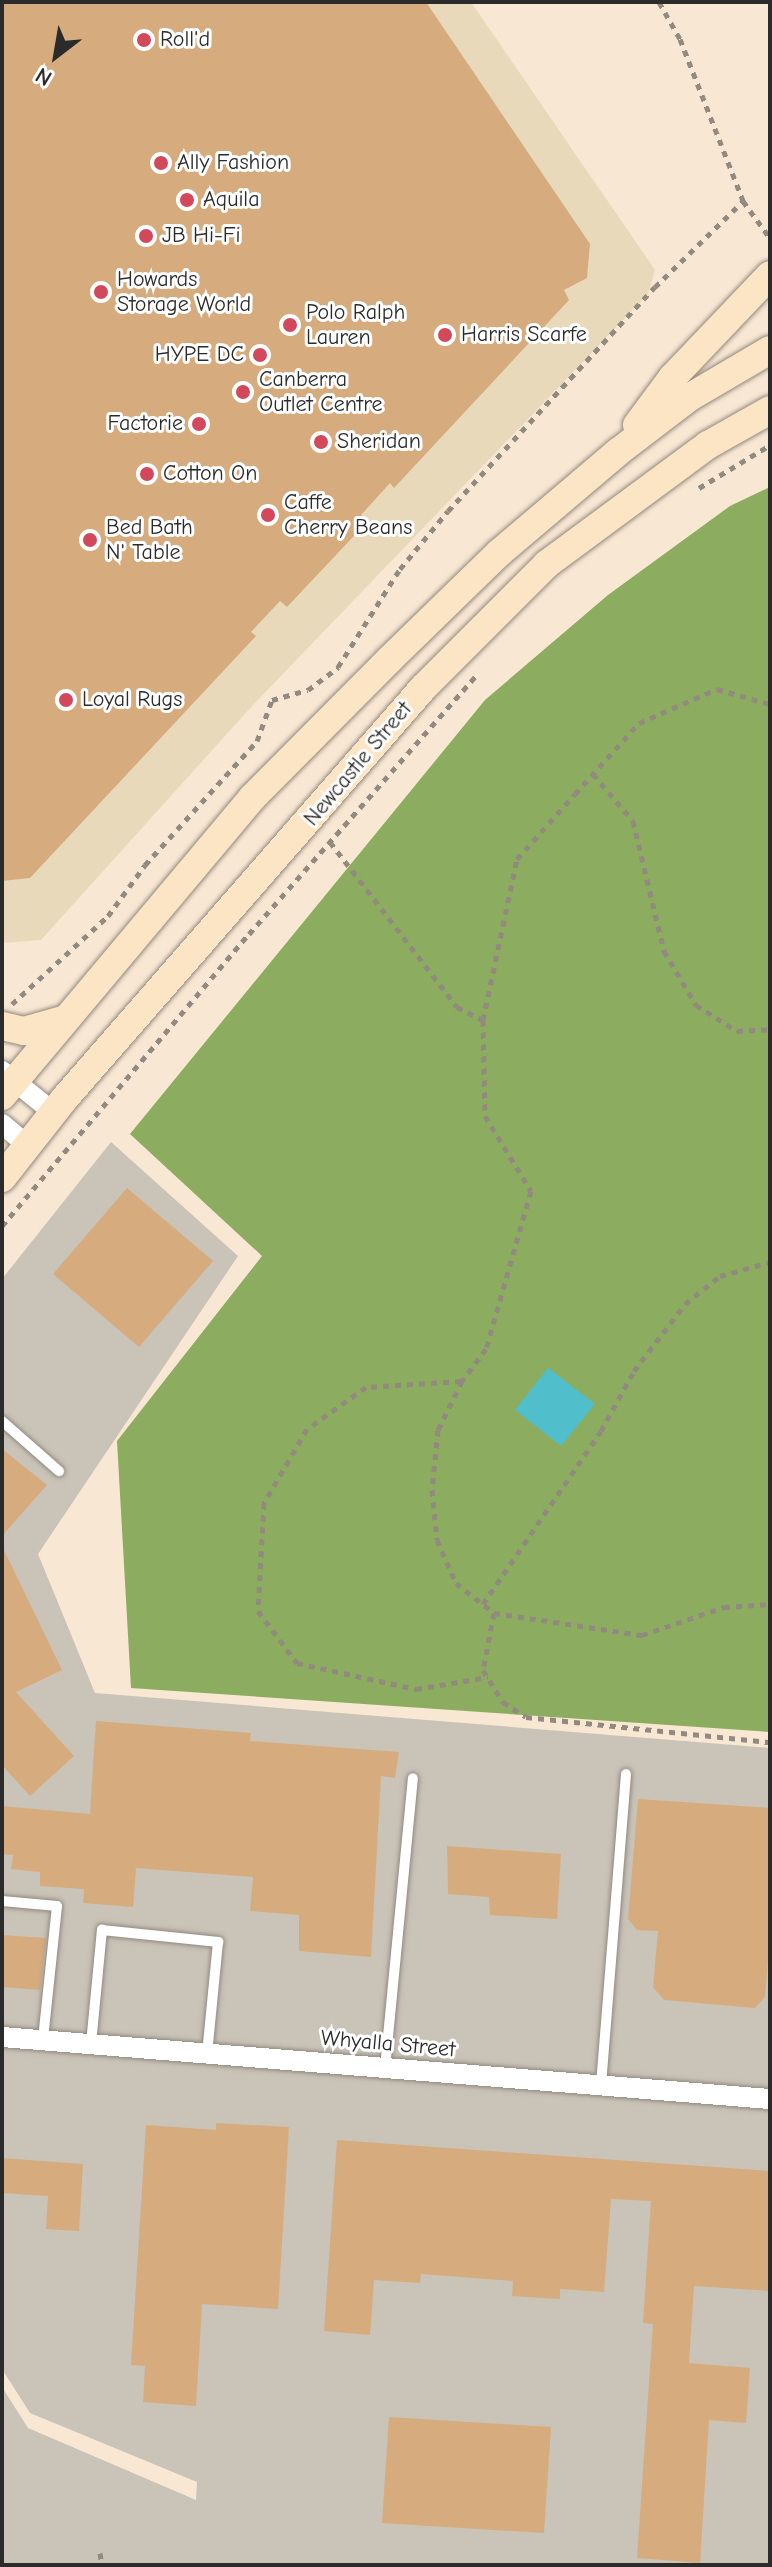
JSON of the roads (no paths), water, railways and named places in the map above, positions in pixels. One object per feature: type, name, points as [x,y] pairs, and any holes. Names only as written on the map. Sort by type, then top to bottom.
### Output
[{"type":"main road","points":[[618,452],[672,378],[770,275]]},
{"type":"main road","name":"Newcastle Street","points":[[6,1082],[63,1020],[253,797],[499,553],[618,452],[690,397],[770,350]]},
{"type":"main road","name":"Newcastle Street","points":[[2,1178],[54,1113],[423,688],[547,564],[708,445],[770,410]]},
{"type":"main road","points":[[2,1026],[24,1031],[63,1020]]},
{"type":"street","points":[[6,1082],[54,1113]]},
{"type":"street","points":[[2,1124],[27,1145]]},
{"type":"street","name":"Whyalla Street","points":[[2,2037],[770,2099]]},
{"type":"lane","points":[[2,1421],[59,1471]]},
{"type":"lane","points":[[601,2085],[626,1774]]},
{"type":"lane","points":[[385,2068],[413,1778]]},
{"type":"lane","points":[[2,1901],[57,1906],[43,2040]]},
{"type":"lane","points":[[91,2044],[102,1930],[218,1942],[207,2054]]},
{"type":"water","points":[[548,1368],[595,1404],[561,1446],[515,1410]]},
{"type":"place","name":"Roll'd","points":[[144,40]]},
{"type":"place","name":"Ally Fashion","points":[[161,163]]},
{"type":"place","name":"Aquila","points":[[187,200]]},
{"type":"place","name":"JB Hi-Fi","points":[[146,236]]},
{"type":"place","name":"Howards Storage World","points":[[101,292]]},
{"type":"place","name":"Polo Ralph Lauren","points":[[290,325]]},
{"type":"place","name":"Harris Scarfe","points":[[445,335]]},
{"type":"place","name":"HYPE DC","points":[[260,355]]},
{"type":"place","name":"Canberra Outlet Centre","points":[[243,392]]},
{"type":"place","name":"Factorie","points":[[199,424]]},
{"type":"place","name":"Sheridan","points":[[321,442]]},
{"type":"place","name":"Cotton On","points":[[147,474]]},
{"type":"place","name":"Caffe Cherry Beans","points":[[268,515]]},
{"type":"place","name":"Bed Bath N' Table","points":[[90,540]]},
{"type":"place","name":"Loyal Rugs","points":[[66,700]]}]
